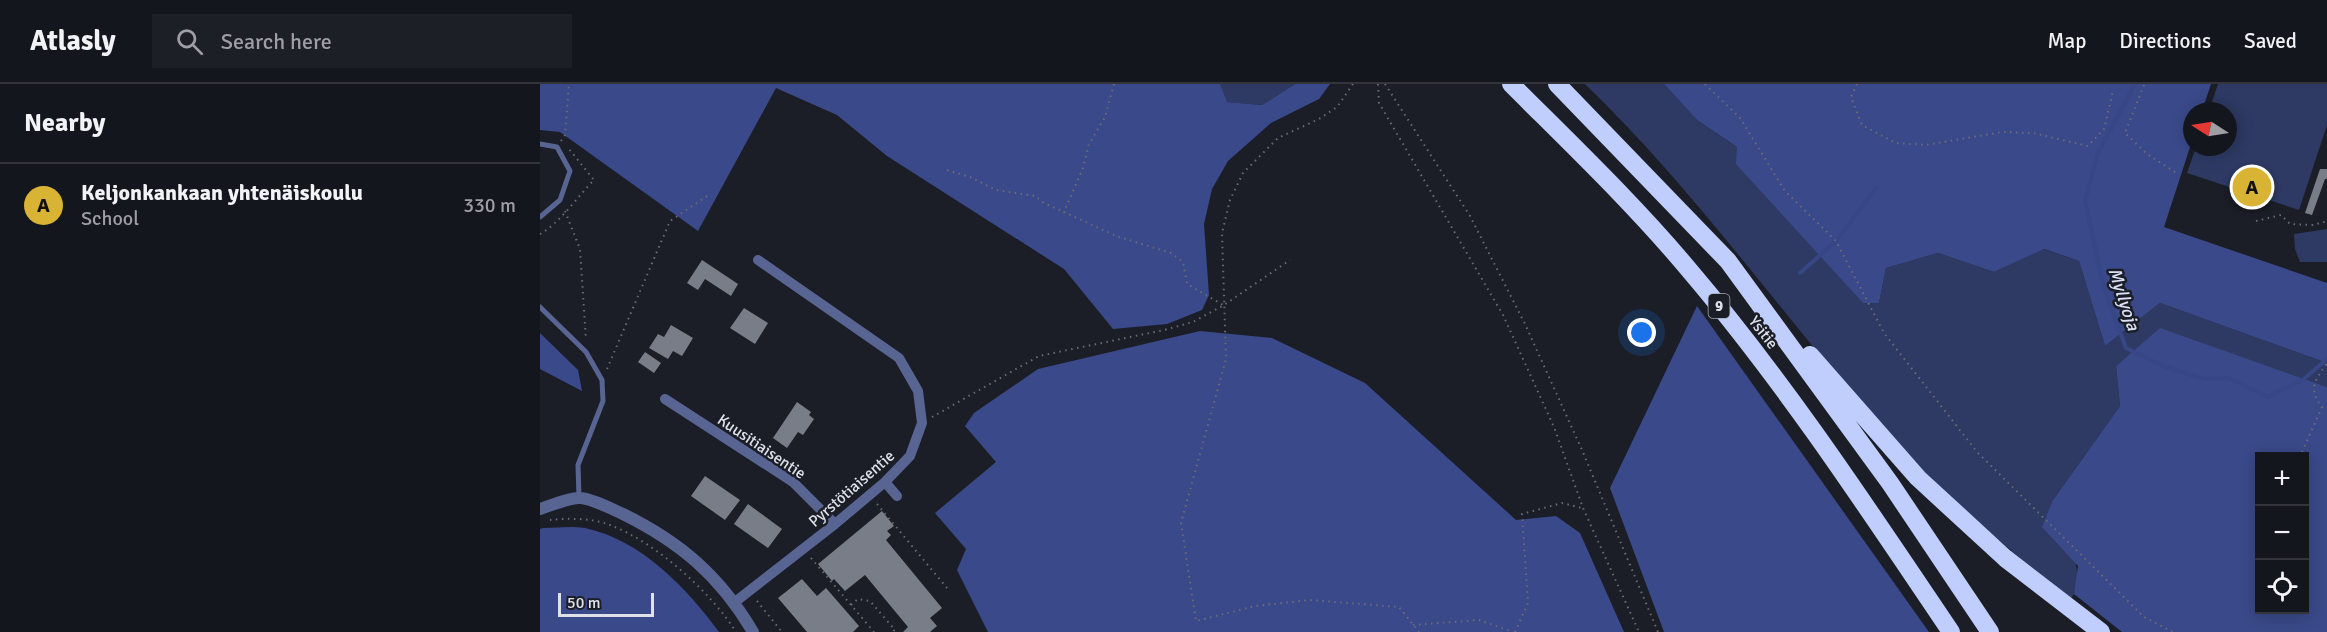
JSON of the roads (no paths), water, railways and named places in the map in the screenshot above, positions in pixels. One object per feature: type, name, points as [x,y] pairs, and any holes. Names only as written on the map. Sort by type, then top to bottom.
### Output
[{"type":"highway","name":"Ysitie","points":[[1511,84],[1621,194],[1690,271],[1821,440],[1951,632]]},
{"type":"highway","name":"Ysitie","points":[[1557,84],[1728,261],[1890,483],[1990,632]]},
{"type":"highway","points":[[1728,261],[1918,478],[2005,558],[2101,632]]},
{"type":"street","name":"Pyrstötiaisentie","points":[[735,602],[885,482],[910,456],[922,423],[918,391],[899,358],[758,260]]},
{"type":"street","name":"Kuusitiaisentie","points":[[665,399],[793,482],[835,524]]},
{"type":"street","points":[[885,482],[897,496]]},
{"type":"street","points":[[540,509],[579,497],[613,509],[656,530],[702,566],[735,602],[753,632]]},
{"type":"lane","points":[[540,144],[557,147],[570,171],[560,200],[540,217]]},
{"type":"lane","points":[[540,307],[586,352],[602,380],[603,401],[578,465],[579,497]]},
{"type":"waterway","name":"Myllyoja","points":[[2135,84],[2098,153],[2085,200],[2103,285],[2126,348],[2163,366],[2204,379],[2229,378],[2268,397],[2304,379],[2327,359]]},
{"type":"waterway","points":[[1800,273],[1836,241],[1877,187]]},
{"type":"place","name":"Keljonkankaan yhtenäiskoulu","points":[[2252,187]]}]
